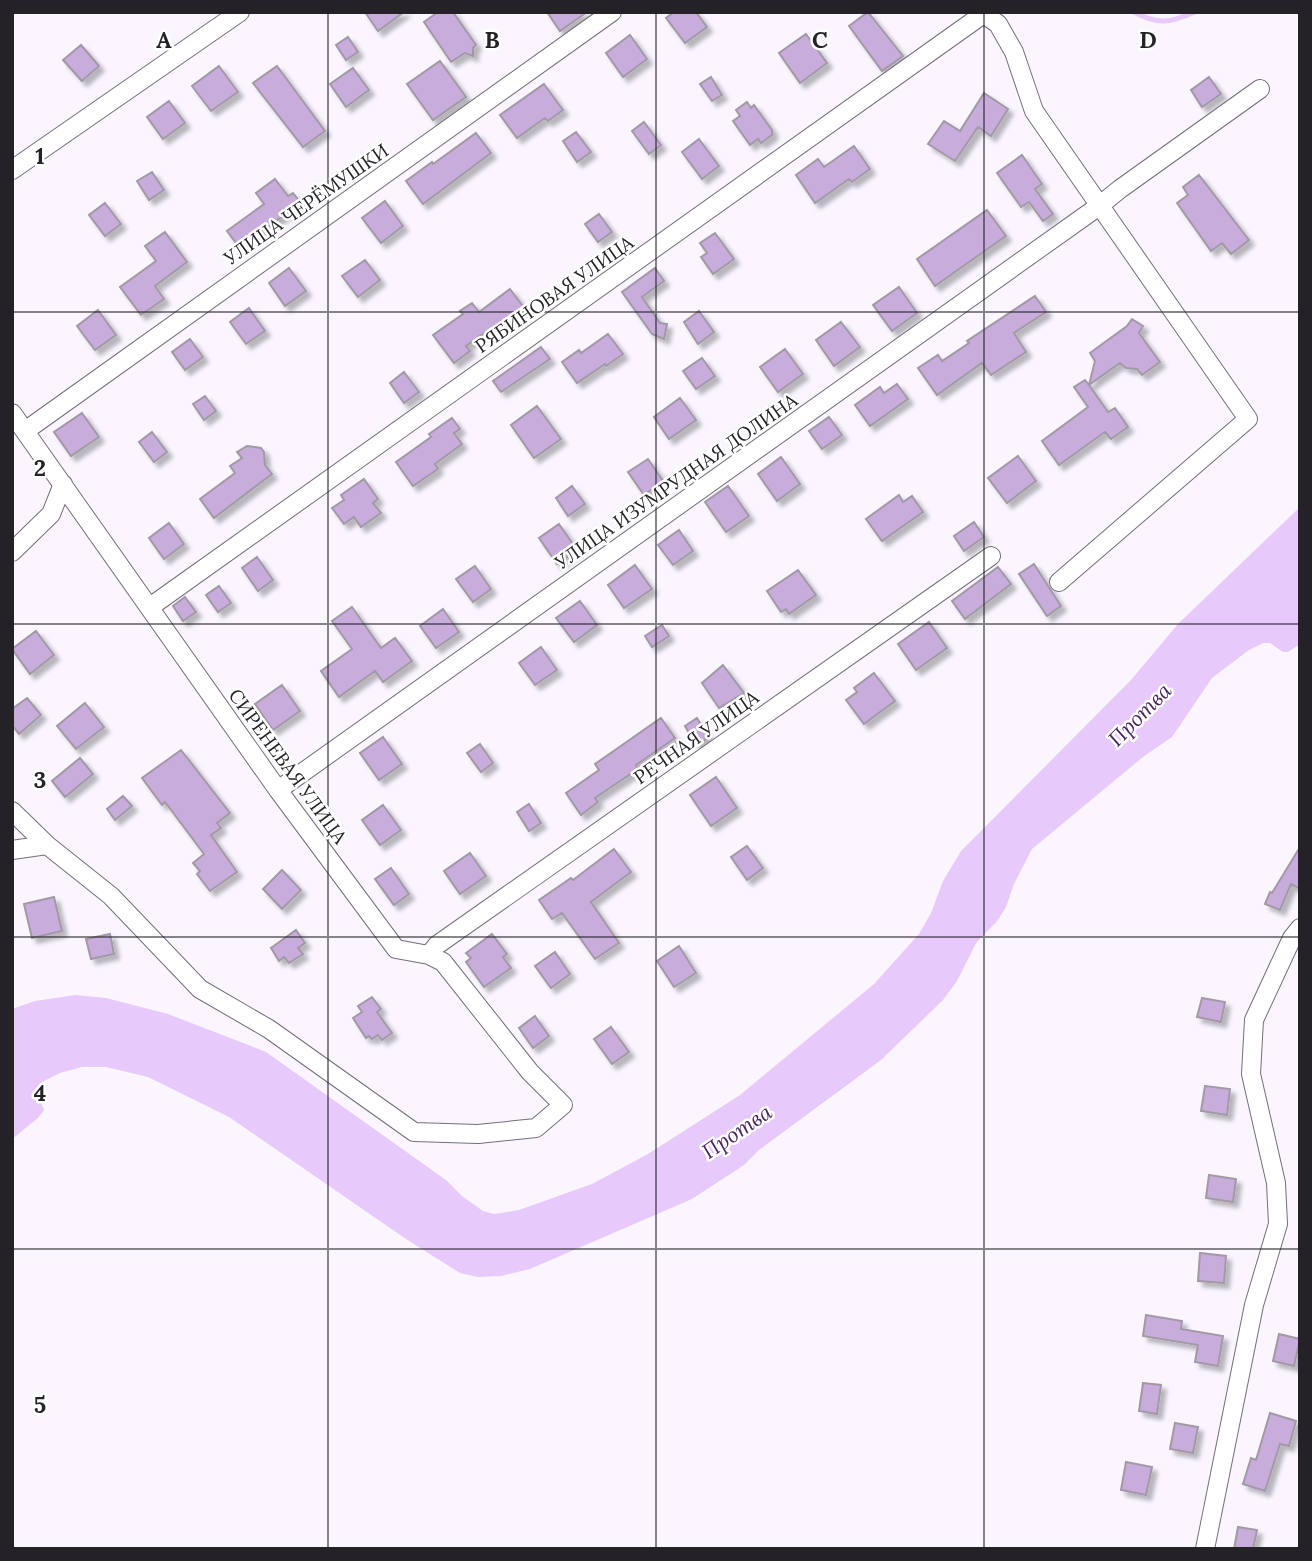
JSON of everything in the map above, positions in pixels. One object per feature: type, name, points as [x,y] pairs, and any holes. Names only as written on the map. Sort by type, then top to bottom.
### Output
[{"type":"street","points":[[12,170],[240,12]]},
{"type":"street","name":"УЛИЦА ЧЕРЁМУШКИ","points":[[25,431],[612,12]]},
{"type":"street","points":[[982,14],[998,24],[1014,52],[1034,111],[1248,419],[1059,582]]},
{"type":"street","name":"РЯБИНОВАЯ УЛИЦА","points":[[150,607],[982,14]]},
{"type":"street","name":"УЛИЦА ИЗУМРУДНАЯ ДОЛИНА","points":[[278,790],[1260,89]]},
{"type":"street","name":"СИРЕНЕВАЯ УЛИЦА","points":[[12,414],[278,790],[396,948],[429,955],[443,962],[530,1072],[563,1105],[536,1128],[478,1134],[414,1132],[269,1029],[200,989],[111,897],[47,845]]},
{"type":"street","points":[[12,552],[51,514],[63,484]]},
{"type":"street","name":"РЕЧНАЯ УЛИЦА","points":[[429,955],[437,945],[991,556]]},
{"type":"street","points":[[12,811],[47,845]]},
{"type":"street","points":[[12,850],[47,845]]},
{"type":"street","points":[[1205,1549],[1254,1305],[1278,1224],[1276,1183],[1251,1074],[1254,1020],[1292,939],[1300,928]]},
{"type":"water","name":"Протва","points":[[1300,507],[1300,644],[1288,652],[1283,652],[1270,643],[1263,643],[1249,650],[1212,678],[1172,737],[1143,757],[1032,849],[1014,884],[1006,907],[998,920],[976,943],[957,981],[943,1000],[881,1060],[759,1150],[744,1165],[692,1199],[530,1269],[501,1276],[478,1277],[460,1273],[406,1239],[229,1117],[148,1077],[106,1067],[82,1067],[60,1073],[38,1087],[37,1093],[44,1110],[12,1139],[12,1009],[35,1001],[75,995],[106,998],[168,1014],[266,1052],[446,1180],[483,1211],[494,1214],[519,1210],[592,1184],[648,1154],[740,1095],[874,984],[919,934],[931,913],[943,881],[961,851],[1131,680],[1178,624]]},
{"type":"building","points":[[365,12],[404,12],[378,31]]},
{"type":"building","points":[[438,12],[453,12],[476,45],[473,48],[473,56],[465,53],[451,62],[424,22]]},
{"type":"building","points":[[547,12],[587,12],[560,31]]},
{"type":"building","points":[[674,12],[696,12],[707,27],[685,43],[666,18]]},
{"type":"building","points":[[868,12],[903,56],[882,71],[849,26]]},
{"type":"building","points":[[806,34],[827,63],[800,83],[779,53]]},
{"type":"building","points":[[630,35],[647,59],[623,77],[606,53]]},
{"type":"building","points":[[348,37],[358,52],[346,60],[336,45]]},
{"type":"building","points":[[81,45],[99,66],[82,81],[63,60]]},
{"type":"building","points":[[440,61],[466,97],[433,120],[407,84]]},
{"type":"building","points":[[219,66],[238,92],[211,111],[192,86]]},
{"type":"building","points":[[277,66],[325,131],[303,147],[253,83]]},
{"type":"building","points":[[353,68],[369,90],[346,107],[330,84]]},
{"type":"building","points":[[711,77],[722,95],[712,101],[700,84]]},
{"type":"building","points":[[1209,77],[1221,94],[1202,107],[1191,90]]},
{"type":"building","points":[[544,84],[563,110],[548,121],[545,118],[517,138],[500,115]]},
{"type":"building","points":[[984,93],[1008,109],[991,136],[978,127],[955,161],[928,144],[944,121],[960,131]]},
{"type":"building","points":[[169,101],[185,123],[163,139],[147,117]]},
{"type":"building","points":[[747,102],[751,108],[754,105],[772,130],[772,135],[761,143],[758,139],[750,145],[733,121],[740,116],[736,110]]},
{"type":"building","points":[[644,122],[661,145],[649,154],[632,131]]},
{"type":"building","points":[[576,132],[591,152],[577,162],[563,141]]},
{"type":"building","points":[[476,133],[491,153],[423,204],[406,181]]},
{"type":"building","points":[[699,139],[719,166],[702,179],[682,152]]},
{"type":"building","points":[[854,146],[870,169],[852,182],[849,179],[815,203],[796,175],[818,159],[824,167]]},
{"type":"building","points":[[1022,155],[1042,184],[1035,189],[1053,214],[1043,221],[1029,202],[1021,207],[997,173]]},
{"type":"building","points":[[152,172],[164,190],[149,200],[137,181]]},
{"type":"building","points":[[1199,175],[1249,240],[1231,254],[1222,243],[1211,251],[1177,203],[1188,195],[1183,187]]},
{"type":"building","points":[[275,179],[288,196],[293,193],[301,203],[239,247],[227,231],[264,204],[256,193]]},
{"type":"building","points":[[385,201],[403,226],[381,243],[362,218]]},
{"type":"building","points":[[105,203],[121,224],[105,236],[89,215]]},
{"type":"building","points":[[987,210],[1006,236],[935,286],[917,259]]},
{"type":"building","points":[[599,214],[612,232],[598,242],[585,224]]},
{"type":"building","points":[[165,232],[187,262],[155,286],[164,299],[141,315],[120,287],[156,261],[145,246]]},
{"type":"building","points":[[715,233],[734,259],[713,274],[701,257],[707,253],[700,243]]},
{"type":"building","points":[[365,260],[380,280],[358,297],[342,276]]},
{"type":"building","points":[[289,268],[306,291],[285,306],[269,283]]},
{"type":"building","points":[[655,268],[664,281],[642,297],[660,323],[667,324],[664,339],[652,334],[622,292]]},
{"type":"building","points":[[899,287],[917,313],[892,331],[873,305]]},
{"type":"building","points":[[510,289],[525,309],[504,324],[501,321],[466,346],[470,351],[454,363],[433,335],[463,314],[460,311],[472,303],[479,312]]},
{"type":"building","points":[[1035,296],[1046,312],[1014,333],[1026,352],[991,375],[982,363],[937,395],[918,368],[938,355],[942,361]]},
{"type":"building","points":[[249,308],[265,331],[246,344],[230,322]]},
{"type":"building","points":[[98,310],[116,335],[95,350],[77,326]]},
{"type":"building","points":[[699,311],[714,332],[698,344],[684,322]]},
{"type":"building","points":[[1132,319],[1143,326],[1139,333],[1160,362],[1142,375],[1137,369],[1126,368],[1120,363],[1089,385],[1095,361],[1090,353],[1127,326]]},
{"type":"building","points":[[841,322],[860,347],[834,366],[816,340]]},
{"type":"building","points":[[608,334],[623,354],[577,383],[562,362],[579,350],[581,353]]},
{"type":"building","points":[[190,339],[203,357],[185,370],[172,352]]},
{"type":"building","points":[[541,347],[550,359],[501,392],[493,381]]},
{"type":"building","points":[[785,349],[803,374],[778,392],[760,367]]},
{"type":"building","points":[[702,358],[715,376],[696,389],[683,371]]},
{"type":"building","points":[[404,372],[419,392],[404,403],[390,383]]},
{"type":"building","points":[[1085,380],[1108,412],[1115,408],[1128,427],[1111,439],[1105,432],[1059,465],[1042,441],[1088,407],[1074,387]]},
{"type":"building","points":[[897,384],[908,399],[870,426],[855,405],[880,387],[884,393]]},
{"type":"building","points":[[205,396],[216,411],[204,420],[193,404]]},
{"type":"building","points":[[680,398],[696,420],[669,439],[654,417]]},
{"type":"building","points":[[537,406],[561,439],[534,458],[511,425]]},
{"type":"building","points":[[82,413],[99,437],[71,456],[54,432]]},
{"type":"building","points":[[829,417],[842,435],[822,449],[809,431]]},
{"type":"building","points":[[452,418],[460,429],[454,433],[462,444],[435,464],[438,469],[413,486],[396,462]]},
{"type":"building","points":[[152,432],[167,452],[154,462],[139,442]]},
{"type":"building","points":[[247,446],[261,448],[265,465],[272,474],[214,518],[200,499],[235,473],[230,466],[242,458],[237,452]]},
{"type":"building","points":[[1018,456],[1036,481],[1007,503],[988,478]]},
{"type":"building","points":[[781,457],[800,484],[777,501],[758,474]]},
{"type":"building","points":[[648,459],[663,481],[644,495],[628,472]]},
{"type":"building","points":[[364,479],[378,499],[373,503],[381,513],[361,527],[354,517],[344,524],[332,508],[344,500],[341,495]]},
{"type":"building","points":[[572,486],[585,504],[568,516],[556,498]]},
{"type":"building","points":[[728,486],[749,516],[726,532],[705,502]]},
{"type":"building","points":[[899,495],[903,502],[912,496],[923,512],[882,541],[866,519]]},
{"type":"building","points":[[974,522],[984,537],[964,551],[954,536]]},
{"type":"building","points":[[169,523],[184,544],[164,559],[149,538]]},
{"type":"building","points":[[559,524],[577,550],[557,564],[539,538]]},
{"type":"building","points":[[679,530],[693,551],[673,565],[658,545]]},
{"type":"building","points":[[257,557],[273,580],[258,591],[242,568]]},
{"type":"building","points":[[1034,564],[1061,606],[1047,616],[1019,574]]},
{"type":"building","points":[[635,565],[652,589],[624,608],[608,585]]},
{"type":"building","points":[[475,566],[491,589],[473,602],[456,579]]},
{"type":"building","points":[[998,567],[1011,584],[965,619],[952,601]]},
{"type":"building","points":[[798,570],[816,595],[789,614],[786,609],[781,612],[767,591]]},
{"type":"building","points":[[219,586],[231,603],[218,612],[206,595]]},
{"type":"building","points":[[185,597],[196,612],[183,621],[173,606]]},
{"type":"building","points":[[580,601],[597,625],[574,642],[556,618]]},
{"type":"building","points":[[352,607],[381,648],[395,638],[412,661],[383,682],[375,671],[339,697],[321,671],[352,649],[332,621]]},
{"type":"building","points":[[443,609],[459,632],[436,648],[420,626]]},
{"type":"building","points":[[929,622],[947,648],[916,670],[898,644]]},
{"type":"building","points":[[662,625],[669,636],[652,647],[645,636]]},
{"type":"building","points":[[36,631],[54,655],[30,674],[12,649]]},
{"type":"building","points":[[541,647],[557,670],[535,685],[519,663]]},
{"type":"building","points":[[723,665],[744,693],[719,708],[702,683]]},
{"type":"building","points":[[874,673],[895,701],[864,724],[846,700],[857,692],[854,688]]},
{"type":"building","points":[[282,685],[300,711],[273,730],[255,704]]},
{"type":"building","points":[[27,698],[41,715],[19,734],[12,725],[12,709]]},
{"type":"building","points":[[85,703],[104,727],[76,749],[57,726]]},
{"type":"building","points":[[661,718],[675,738],[636,765],[638,769],[595,798],[598,802],[581,815],[566,793],[599,770],[595,764]]},
{"type":"building","points":[[697,718],[709,738],[696,745],[685,726]]},
{"type":"building","points":[[383,737],[402,764],[379,780],[360,753]]},
{"type":"building","points":[[480,744],[493,763],[481,772],[467,753]]},
{"type":"building","points":[[181,750],[230,813],[217,823],[221,828],[211,835],[237,872],[210,891],[197,874],[200,871],[193,863],[204,854],[165,802],[162,805],[142,778]]},
{"type":"building","points":[[80,758],[93,774],[65,797],[52,781]]},
{"type":"building","points":[[716,777],[737,808],[711,826],[690,795]]},
{"type":"building","points":[[123,796],[132,806],[115,820],[107,809]]},
{"type":"building","points":[[529,804],[541,823],[529,831],[517,812]]},
{"type":"building","points":[[383,805],[401,830],[380,845],[362,820]]},
{"type":"building","points":[[747,846],[763,868],[747,880],[731,857]]},
{"type":"building","points":[[1300,847],[1300,889],[1291,884],[1280,910],[1265,904],[1270,892],[1272,893]]},
{"type":"building","points":[[614,849],[631,872],[591,902],[619,943],[595,959],[562,913],[552,919],[539,900],[571,878],[573,880]]},
{"type":"building","points":[[470,853],[486,876],[460,894],[444,871]]},
{"type":"building","points":[[391,868],[409,894],[394,905],[375,879]]},
{"type":"building","points":[[282,870],[301,890],[282,909],[263,889]]},
{"type":"building","points":[[54,897],[62,931],[32,938],[24,904]]},
{"type":"building","points":[[296,930],[305,943],[298,948],[303,954],[289,963],[284,957],[279,961],[271,948]]},
{"type":"building","points":[[110,934],[114,954],[91,959],[86,939]]},
{"type":"building","points":[[492,934],[507,954],[503,957],[511,968],[484,987],[466,962],[471,958],[466,953]]},
{"type":"building","points":[[679,946],[696,973],[674,987],[657,961]]},
{"type":"building","points":[[555,952],[570,974],[551,988],[535,966]]},
{"type":"building","points":[[372,997],[381,1009],[377,1012],[392,1033],[382,1040],[378,1035],[372,1039],[369,1036],[366,1038],[353,1018],[362,1012],[358,1006]]},
{"type":"building","points":[[1202,998],[1225,1002],[1221,1022],[1197,1017]]},
{"type":"building","points":[[535,1016],[549,1036],[533,1048],[519,1028]]},
{"type":"building","points":[[611,1027],[629,1052],[612,1064],[594,1039]]},
{"type":"building","points":[[1205,1086],[1230,1089],[1227,1115],[1201,1111]]},
{"type":"building","points":[[1209,1175],[1236,1179],[1233,1202],[1206,1198]]},
{"type":"building","points":[[1200,1253],[1226,1256],[1224,1283],[1198,1281]]},
{"type":"building","points":[[1146,1315],[1182,1321],[1181,1329],[1223,1336],[1218,1366],[1195,1362],[1198,1345],[1143,1336]]},
{"type":"building","points":[[1279,1334],[1300,1339],[1294,1366],[1273,1361]]},
{"type":"building","points":[[1143,1383],[1161,1385],[1157,1414],[1139,1411]]},
{"type":"building","points":[[1270,1413],[1296,1421],[1289,1446],[1280,1444],[1265,1491],[1243,1484],[1251,1458],[1256,1460]]},
{"type":"building","points":[[1175,1423],[1198,1427],[1193,1453],[1170,1449]]},
{"type":"building","points":[[1126,1462],[1152,1467],[1146,1495],[1121,1490]]},
{"type":"building","points":[[1238,1527],[1257,1530],[1253,1549],[1234,1549]]},
{"type":"waterway","points":[[1134,12],[1157,21],[1195,12]]}]
